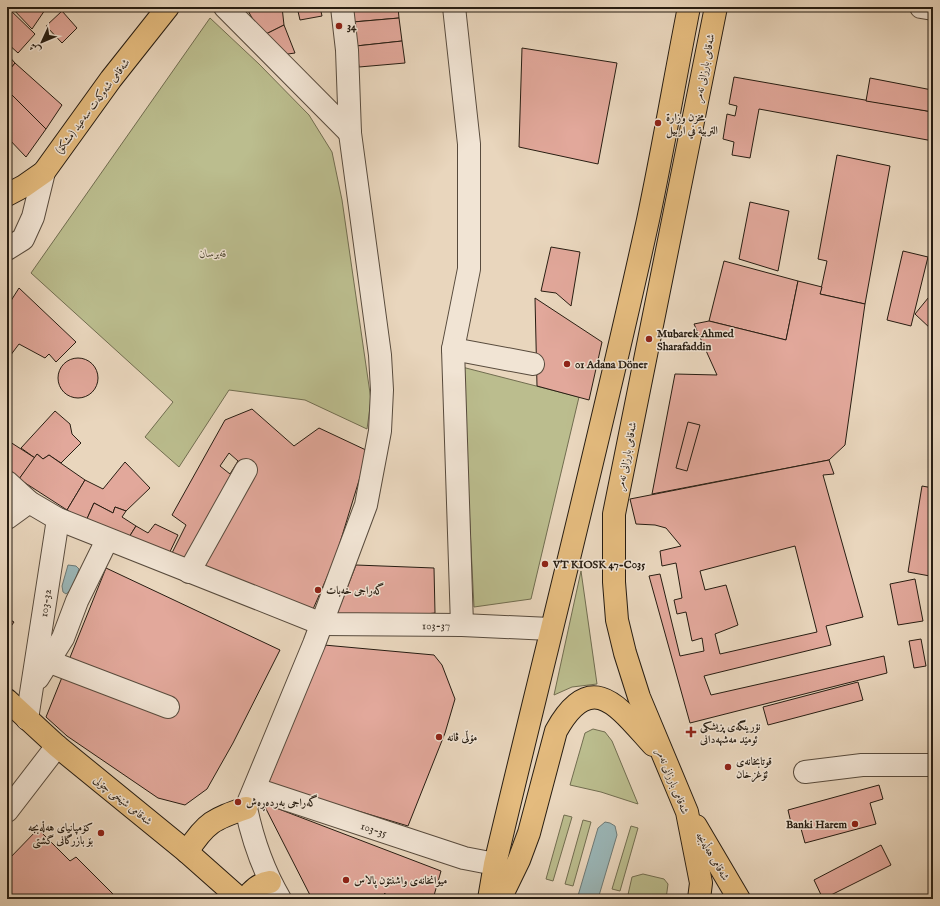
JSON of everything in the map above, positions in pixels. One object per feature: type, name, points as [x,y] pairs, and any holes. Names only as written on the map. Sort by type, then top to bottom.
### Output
[{"type":"main road","name":"شەقامی شەوکەت سەعید (مشکۆ)","points":[[7,195],[24,186],[44,172],[111,79],[168,7]]},
{"type":"main road","points":[[489,899],[495,864],[550,629],[585,498],[648,218],[689,7]]},
{"type":"main road","name":"شەقامی بارزانی نەمر","points":[[699,899],[701,883],[687,812],[639,697],[625,653],[617,620],[614,574],[614,514],[716,7]]},
{"type":"main road","points":[[500,899],[527,840],[556,731],[573,708],[582,702],[594,698],[602,698],[613,703],[664,758]]},
{"type":"main road","name":"شەقامی شێخی چۆلی","points":[[7,700],[57,746],[187,852],[240,899]]},
{"type":"main road","points":[[187,852],[195,840],[211,822],[251,799]]},
{"type":"main road","name":"شەقامی هەڵەبجە","points":[[687,812],[739,899]]},
{"type":"main road","points":[[246,899],[252,891],[263,884],[275,891]]},
{"type":"street","points":[[225,7],[350,133]]},
{"type":"street","points":[[275,891],[254,842],[251,799],[322,624],[366,505],[380,431],[382,390],[380,355],[350,133],[347,50],[342,7]]},
{"type":"street","points":[[454,7],[469,144],[469,270],[453,349],[462,625]]},
{"type":"street","points":[[921,7],[933,9]]},
{"type":"street","points":[[7,249],[23,239],[33,217],[44,172]]},
{"type":"street","points":[[453,349],[533,364]]},
{"type":"street","points":[[189,572],[246,470]]},
{"type":"street","points":[[7,482],[29,502],[58,519],[107,540],[322,624]]},
{"type":"street","points":[[7,518],[29,502]]},
{"type":"street","name":"103-32","points":[[27,719],[32,687],[43,659],[58,519]]},
{"type":"street","name":"103-32","points":[[43,659],[63,638],[77,601],[107,540]]},
{"type":"street","name":"103-37","points":[[322,624],[462,625],[550,629]]},
{"type":"street","points":[[43,659],[168,707]]},
{"type":"street","points":[[7,811],[57,746]]},
{"type":"street","points":[[805,772],[862,765],[933,765]]},
{"type":"street","name":"103-35","points":[[251,799],[464,858],[495,864]]},
{"type":"green space","name":"قەبرسان","points":[[210,18],[259,64],[309,115],[332,152],[342,200],[371,400],[367,429],[305,400],[229,390],[179,467],[145,437],[173,402],[31,273]]},
{"type":"green space","points":[[462,367],[579,397],[531,599],[474,607]]},
{"type":"green space","points":[[581,571],[597,684],[572,687],[554,695]]},
{"type":"green space","points":[[593,729],[605,732],[612,741],[638,804],[601,792],[570,785],[585,733]]},
{"type":"green space","points":[[564,815],[572,817],[553,881],[546,879]]},
{"type":"green space","points":[[583,820],[591,822],[573,886],[565,884]]},
{"type":"green space","points":[[631,826],[638,828],[620,891],[612,889]]},
{"type":"green space","points":[[643,874],[664,879],[668,884],[666,899],[627,899],[632,877]]},
{"type":"water","points":[[68,565],[76,566],[79,569],[72,589],[66,594],[63,592],[62,586]]},
{"type":"water","points":[[605,822],[615,826],[617,835],[598,899],[577,899],[598,828]]},
{"type":"building","points":[[7,7],[35,34],[18,53],[7,43]]},
{"type":"building","points":[[11,7],[47,7],[32,29]]},
{"type":"building","points":[[246,7],[282,7],[284,25],[262,36]]},
{"type":"building","points":[[297,7],[320,7],[322,16],[300,20]]},
{"type":"building","points":[[352,7],[398,7],[399,18],[353,22]]},
{"type":"building","points":[[62,11],[77,28],[62,43],[46,26]]},
{"type":"building","points":[[399,18],[402,41],[356,46],[353,22]]},
{"type":"building","points":[[284,25],[295,53],[281,55],[262,36]]},
{"type":"building","points":[[402,41],[405,63],[359,67],[356,46]]},
{"type":"building","points":[[522,48],[617,63],[598,164],[519,147]]},
{"type":"building","points":[[7,54],[15,63],[7,73]]},
{"type":"building","points":[[15,63],[62,105],[46,129],[7,90],[7,73]]},
{"type":"building","points":[[734,77],[933,112],[933,141],[759,109],[750,158],[732,155],[734,142],[723,139],[727,114],[735,116],[737,106],[729,104]]},
{"type":"building","points":[[870,78],[932,90],[933,86],[933,112],[866,101]]},
{"type":"building","points":[[7,90],[46,129],[26,157],[7,137]]},
{"type":"building","points":[[837,155],[890,166],[865,304],[820,294],[827,261],[818,259]]},
{"type":"building","points":[[750,202],[789,211],[778,271],[739,259]]},
{"type":"building","points":[[551,247],[580,252],[571,306],[556,293],[541,291]]},
{"type":"building","points":[[903,251],[928,257],[911,326],[887,320]]},
{"type":"building","points":[[724,261],[798,281],[786,340],[709,321]]},
{"type":"building","points":[[798,281],[822,287],[820,294],[865,304],[845,445],[829,460],[652,494],[675,374],[717,375],[694,324],[709,321],[786,340]]},
{"type":"building","points":[[19,288],[76,342],[56,362],[49,354],[45,358],[19,344],[7,360],[7,307]]},
{"type":"building","points":[[933,292],[933,326],[931,329],[915,314]]},
{"type":"building","name":"01 Adana Döner","points":[[535,298],[602,342],[589,400],[537,386]]},
{"type":"building","points":[[82,358],[89,361],[95,367],[98,378],[97,386],[89,395],[82,398],[74,398],[67,395],[59,386],[58,374],[61,367],[70,359]]},
{"type":"building","points":[[252,409],[294,446],[319,428],[368,451],[335,559],[310,616],[168,561],[186,525],[172,515],[225,420]],"holes":[[[229,453],[238,461],[230,474],[220,466]]]},
{"type":"building","points":[[55,411],[70,424],[72,434],[81,443],[61,463],[49,455],[43,459],[37,454],[35,458],[21,448]]},
{"type":"building","points":[[688,422],[700,425],[687,471],[676,468]]},
{"type":"building","points":[[7,440],[35,458],[19,479],[7,473]]},
{"type":"building","points":[[37,454],[43,459],[49,455],[85,480],[67,510],[19,479]]},
{"type":"building","points":[[829,460],[834,474],[823,475],[863,617],[826,626],[831,645],[704,676],[711,695],[884,656],[887,673],[690,723],[649,576],[660,574],[680,656],[704,651],[702,638],[692,641],[686,612],[677,614],[674,600],[682,598],[676,563],[662,566],[660,551],[681,546],[666,528],[655,525],[636,524],[630,499]],"holes":[[[795,546],[817,632],[720,654],[715,634],[738,625],[726,585],[705,590],[700,571]]]},
{"type":"building","points":[[125,462],[150,488],[126,511],[115,507],[113,513],[94,503],[86,521],[67,510],[85,480],[103,489]]},
{"type":"building","points":[[922,486],[933,488],[933,556],[930,576],[908,572]]},
{"type":"building","points":[[94,503],[113,513],[115,507],[126,511],[122,517],[136,526],[126,542],[86,521]]},
{"type":"building","points":[[155,524],[178,535],[166,560],[126,542],[136,526],[148,533]]},
{"type":"building","points":[[356,565],[434,568],[435,613],[379,619],[336,616]]},
{"type":"building","points":[[106,568],[280,650],[233,743],[207,789],[185,805],[158,798],[67,736],[46,717]]},
{"type":"building","points":[[915,579],[923,621],[898,625],[890,584]]},
{"type":"building","points":[[7,618],[14,622],[7,632]]},
{"type":"building","points":[[921,639],[926,666],[914,668],[909,641]]},
{"type":"building","points":[[324,645],[434,655],[442,665],[455,699],[445,733],[408,826],[268,784]]},
{"type":"building","points":[[858,682],[863,700],[768,725],[763,707]]},
{"type":"building","points":[[879,785],[883,799],[870,803],[876,824],[805,843],[800,825],[792,827],[788,810]]},
{"type":"building","points":[[263,803],[441,871],[433,899],[385,899],[385,893],[379,899],[312,899]]},
{"type":"building","points":[[38,829],[70,861],[76,857],[118,899],[7,899],[7,861]]},
{"type":"building","points":[[881,845],[891,865],[823,899],[814,880]]},
{"type":"place","name":"34","points":[[339,26]]},
{"type":"place","name":"مخزن وزارة التربية في اربيل","points":[[658,123]]},
{"type":"place","name":"Mubarek Ahmed Sharafaddin","points":[[649,339]]},
{"type":"place","name":"01 Adana Döner","points":[[567,364]]},
{"type":"place","name":"VT KIOSK 47-C035","points":[[545,564]]},
{"type":"place","name":"گەراجی خەبات","points":[[318,590]]},
{"type":"place","name":"نۆرینگەی پزیشکی ئومێد مەشهەدانی","points":[[691,732]]},
{"type":"place","name":"مۆڵی ڤانە","points":[[439,737]]},
{"type":"place","name":"قوتابخانەی ئۆغزخان","points":[[728,767]]},
{"type":"place","name":"گەراجی بەردەڕەش","points":[[238,802]]},
{"type":"place","name":"Banki Harem","points":[[855,824]]},
{"type":"place","name":"کۆمپانیای هەڵەبجە بۆ بازرگانی گشتی","points":[[101,833]]},
{"type":"place","name":"میوانخانەی واشنتۆن پالاس","points":[[346,880]]}]
